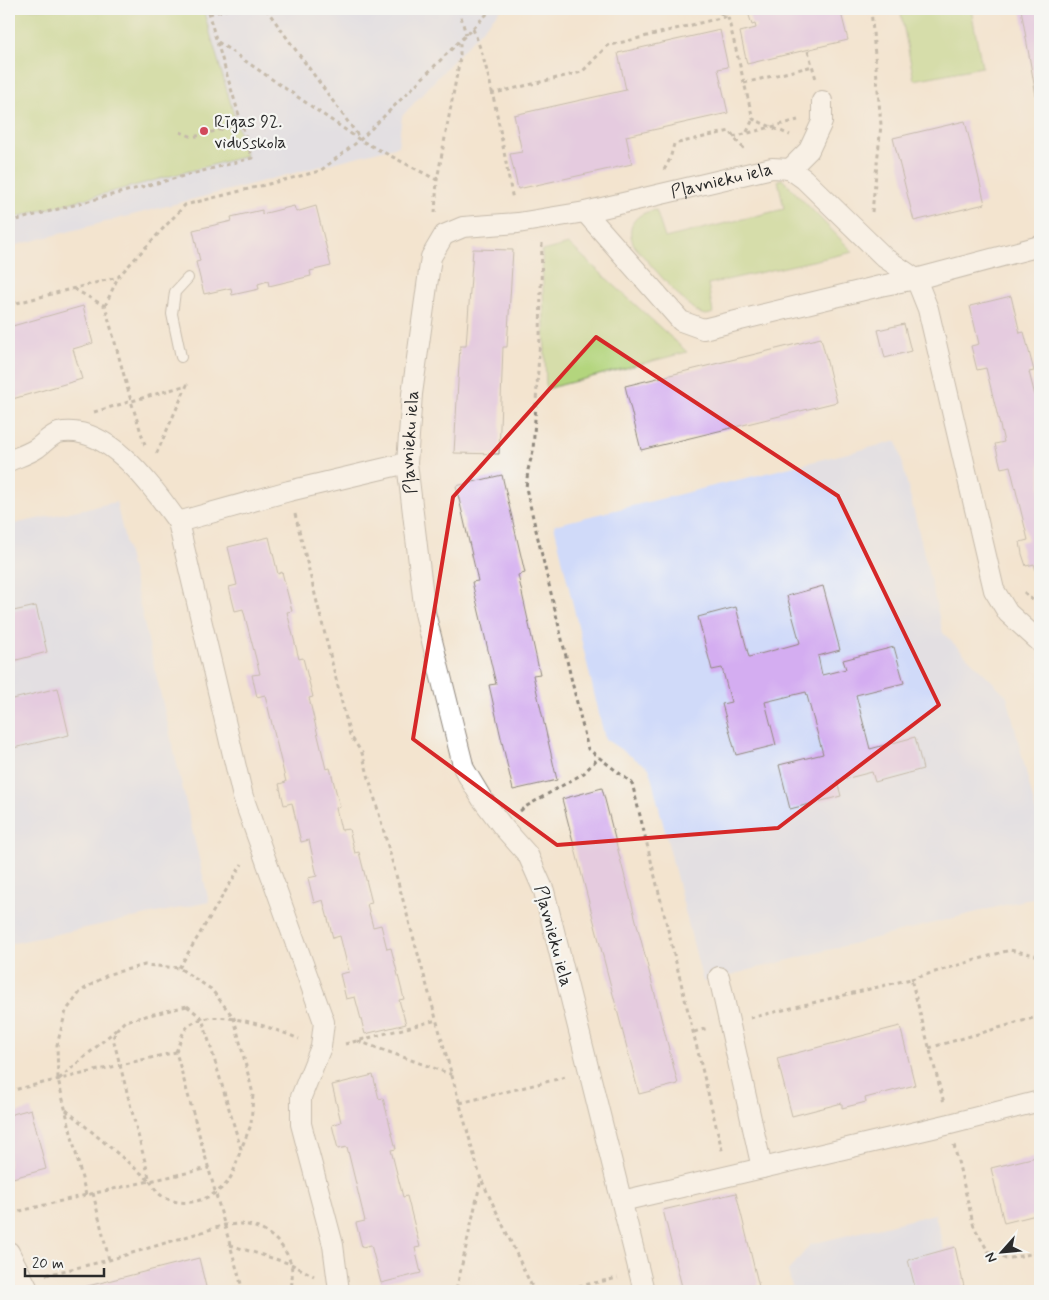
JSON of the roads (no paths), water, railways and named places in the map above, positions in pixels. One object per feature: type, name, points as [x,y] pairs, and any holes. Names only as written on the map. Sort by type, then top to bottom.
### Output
[{"type":"street","points":[[790,169],[809,150],[822,122],[820,93]]},
{"type":"street","name":"Pļavnieku iela","points":[[642,1282],[544,891],[528,855],[503,827],[482,799],[464,770],[425,613],[407,463],[412,394],[431,257],[444,235],[463,227],[518,223],[585,212],[772,168],[790,169],[804,179],[885,258],[916,279]]},
{"type":"street","points":[[585,212],[681,321],[703,329],[916,279],[1040,246]]},
{"type":"street","points":[[916,279],[928,309],[994,590],[1008,613],[1040,642]]},
{"type":"street","points":[[9,461],[35,450],[57,433],[82,433],[110,446],[149,472],[178,522],[243,797],[324,1022],[321,1048],[301,1097],[301,1124],[333,1245],[339,1291]]},
{"type":"street","points":[[178,522],[289,491],[407,463]]},
{"type":"street","points":[[719,977],[762,1168]]},
{"type":"street","points":[[622,1202],[1040,1101]]},
{"type":"street","points":[[9,1252],[27,1286]]},
{"type":"lane","points":[[181,357],[172,314],[175,292],[188,278]]},
{"type":"place","name":"Rīgas 92. vidusskola","points":[[204,131]]}]
